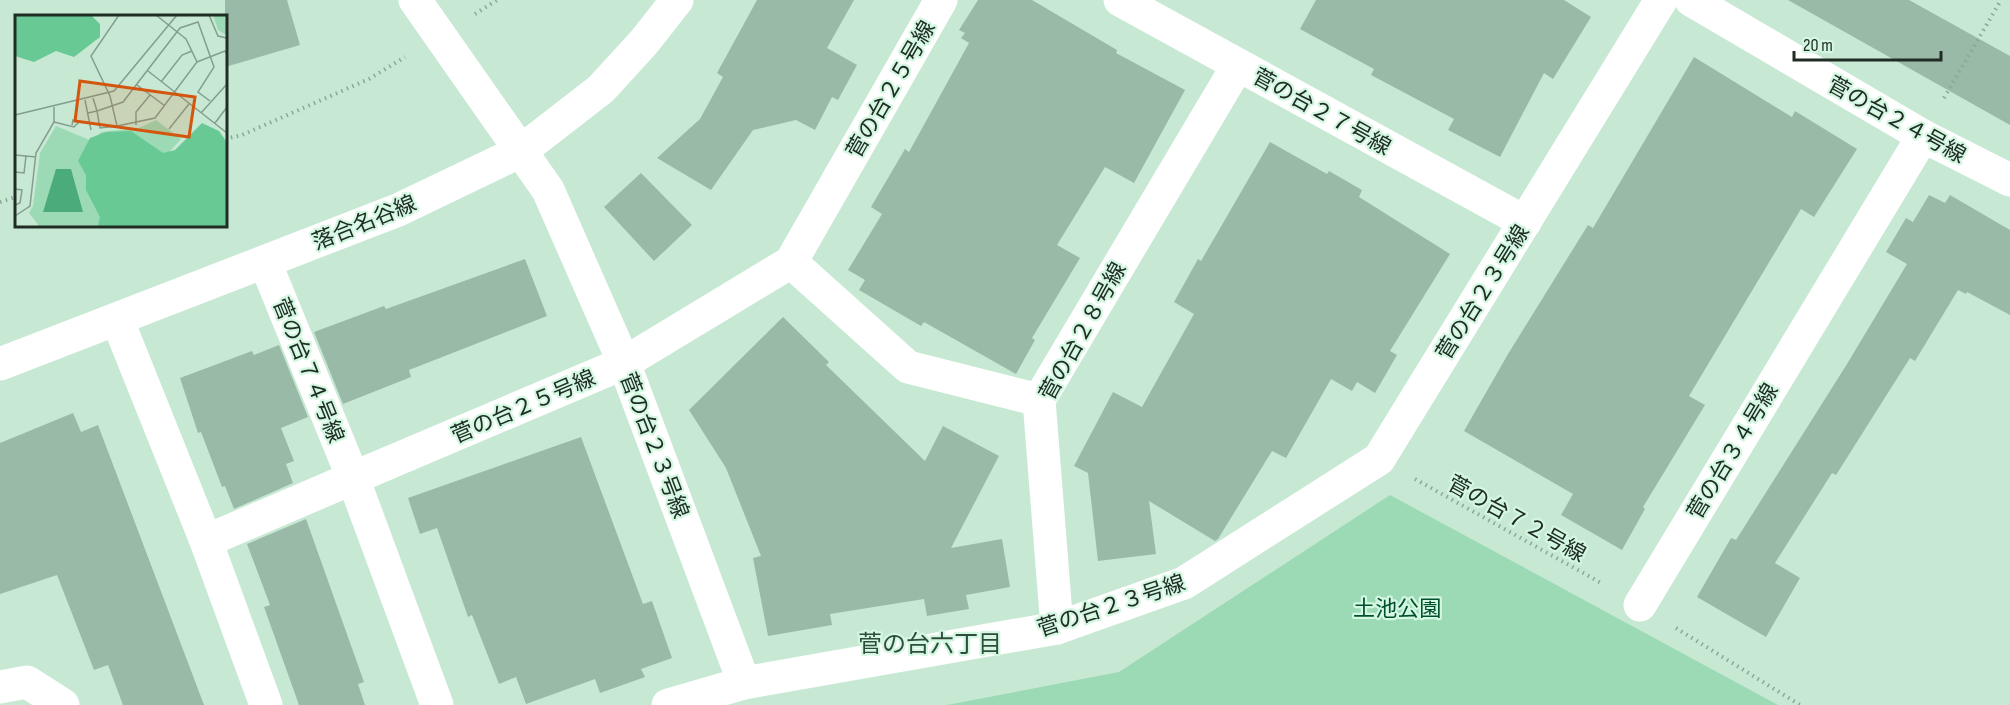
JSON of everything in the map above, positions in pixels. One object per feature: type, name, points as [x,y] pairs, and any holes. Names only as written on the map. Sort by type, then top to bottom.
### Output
[{"type":"street","name":"菅の台２３号線","points":[[415,0],[548,190],[624,363],[744,683],[1057,627],[1184,583],[1379,459],[1661,0]]},
{"type":"street","name":"落合名谷線","points":[[0,364],[398,210],[521,151],[601,89],[644,42],[677,0]]},
{"type":"street","name":"菅の台２５号線","points":[[206,541],[624,363],[791,262],[941,0]]},
{"type":"street","name":"菅の台２７号線","points":[[1120,0],[1525,222]]},
{"type":"street","name":"菅の台２４号線","points":[[1691,0],[1923,136],[2010,180]]},
{"type":"street","name":"菅の台２８号線","points":[[1057,627],[1039,400],[1238,65]]},
{"type":"street","name":"菅の台３４号線","points":[[1640,605],[1923,136]]},
{"type":"street","name":"菅の台７４号線","points":[[265,262],[353,478]]},
{"type":"street","points":[[791,262],[908,367],[1039,400]]},
{"type":"street","points":[[117,319],[206,541],[266,705]]},
{"type":"street","points":[[353,478],[437,705]]},
{"type":"street","points":[[0,687],[27,681],[63,705]]},
{"type":"street","points":[[668,705],[744,683]]},
{"type":"path","points":[[1923,136],[2001,0]]},
{"type":"path","points":[[226,139],[242,135],[369,80]]},
{"type":"path","points":[[0,202],[15,197]]},
{"type":"path","name":"菅の台７２号線","points":[[1379,459],[1640,605]]},
{"type":"path","points":[[1640,605],[1800,705]]},
{"type":"green space","name":"土池公園","points":[[1390,495],[1778,705],[947,705],[1119,672]]},
{"type":"building","points":[[225,0],[287,0],[300,45],[226,67]]},
{"type":"building","points":[[757,0],[854,0],[827,48],[857,65],[838,100],[832,97],[815,130],[796,120],[753,130],[711,190],[657,158],[700,119],[723,77],[717,73]]},
{"type":"building","points":[[978,0],[1032,0],[1117,50],[1116,53],[1185,90],[1134,183],[1105,167],[1057,245],[1080,258],[1032,338],[1035,340],[1016,374],[924,322],[921,326],[859,290],[865,280],[848,270],[882,214],[871,207],[905,149],[909,152],[969,43],[961,38],[965,33],[959,30]]},
{"type":"building","points":[[1316,0],[1564,0],[1591,17],[1553,79],[1544,73],[1500,157],[1448,130],[1454,119],[1371,75],[1374,69],[1300,29]]},
{"type":"building","points":[[1788,0],[1909,0],[2010,56],[2010,125]]},
{"type":"building","points":[[1694,57],[1792,117],[1795,111],[1857,149],[1814,217],[1801,209],[1689,396],[1705,405],[1643,507],[1645,509],[1622,550],[1561,515],[1573,494],[1464,431],[1508,354],[1588,225],[1593,228]]},
{"type":"building","points":[[1270,142],[1327,174],[1329,171],[1362,190],[1359,197],[1450,254],[1390,351],[1397,355],[1375,393],[1357,382],[1352,391],[1331,379],[1286,458],[1272,451],[1218,539],[1215,541],[1149,501],[1156,554],[1098,561],[1088,473],[1074,466],[1113,392],[1142,407],[1194,314],[1174,302],[1198,259],[1201,261]]},
{"type":"building","points":[[641,173],[692,225],[654,261],[604,207]]},
{"type":"building","points":[[1929,195],[1945,203],[1950,195],[2010,230],[2010,315],[1967,292],[1966,294],[1958,290],[1915,361],[1910,358],[1836,475],[1832,473],[1775,563],[1800,578],[1766,637],[1697,597],[1731,538],[1736,540],[1907,264],[1886,252],[1906,218],[1913,222]]},
{"type":"building","points":[[525,259],[547,316],[409,370],[411,377],[343,404],[314,332],[384,306],[386,309]]},
{"type":"building","points":[[783,317],[829,362],[826,365],[925,461],[943,426],[999,456],[951,548],[1002,539],[1010,587],[966,595],[969,609],[927,616],[924,599],[830,614],[832,625],[768,636],[753,558],[761,556],[726,468],[689,410]]},
{"type":"building","points":[[279,345],[308,417],[281,428],[294,461],[286,464],[293,483],[234,509],[225,486],[222,487],[201,432],[198,433],[180,378],[252,351],[254,355]]},
{"type":"building","points":[[73,413],[81,432],[98,425],[204,705],[123,705],[108,665],[94,670],[57,575],[0,594],[0,443]]},
{"type":"building","points":[[581,437],[643,604],[652,601],[672,658],[641,669],[645,677],[600,693],[595,679],[526,704],[516,677],[499,684],[472,615],[468,617],[437,528],[420,534],[408,498]]},
{"type":"building","points":[[306,519],[364,682],[358,684],[365,705],[299,705],[264,607],[270,605],[247,544]]},
{"type":"district","name":"菅の台六丁目","points":[[930,644]]}]
